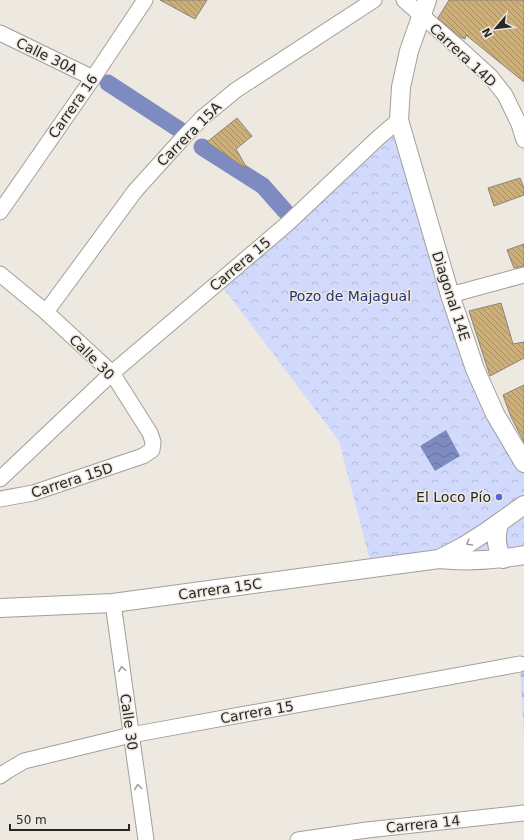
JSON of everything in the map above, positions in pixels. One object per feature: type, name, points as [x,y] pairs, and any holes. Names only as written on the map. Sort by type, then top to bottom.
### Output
[{"type":"street","name":"Carrera 16","points":[[0,212],[145,0]]},
{"type":"street","name":"Carrera 15A","points":[[46,312],[135,191],[202,118],[236,90],[374,0]]},
{"type":"street","points":[[399,120],[401,87],[409,51],[424,8],[404,0]]},
{"type":"street","name":"Carrera 14D","points":[[424,8],[467,55],[490,76],[504,96],[519,124],[524,140]]},
{"type":"street","name":"Calle 30A","points":[[0,33],[93,78]]},
{"type":"street","name":"Diagonal 14E","points":[[399,120],[450,296],[478,376],[495,414],[524,463]]},
{"type":"street","name":"Carrera 15","points":[[0,479],[112,373],[287,224],[399,120]]},
{"type":"street","name":"Calle 30","points":[[0,274],[46,312],[112,373],[150,433],[153,442],[152,450],[143,456]]},
{"type":"street","points":[[450,296],[524,275]]},
{"type":"street","name":"Carrera 15D","points":[[0,499],[33,493],[143,456]]},
{"type":"street","name":"Carrera 15C","points":[[440,559],[499,524],[524,505]]},
{"type":"street","points":[[499,524],[496,531],[496,538],[499,553],[503,559]]},
{"type":"street","name":"Carrera 15C","points":[[0,608],[113,603],[440,559],[480,561],[524,555]]},
{"type":"street","name":"Calle 30","points":[[113,603],[146,840]]},
{"type":"street","name":"Carrera 15","points":[[0,776],[24,761],[131,735],[520,664]]},
{"type":"street","name":"Carrera 14","points":[[298,840],[368,835],[524,813]]},
{"type":"green space","name":"Pozo de Majagual","points":[[404,117],[450,295],[524,463],[524,555],[372,568],[339,441],[219,282]]},
{"type":"green space","points":[[524,663],[524,738],[520,664]]},
{"type":"water","points":[[446,430],[460,456],[435,471],[420,446]]},
{"type":"building","points":[[160,0],[207,0],[195,19]]},
{"type":"building","points":[[449,0],[524,0],[524,82],[466,35],[465,39],[460,37],[438,18]]},
{"type":"building","points":[[237,118],[252,136],[236,149],[248,170],[207,142]]},
{"type":"building","points":[[520,178],[524,188],[524,195],[494,206],[488,188]]},
{"type":"building","points":[[524,244],[524,266],[514,268],[507,250]]},
{"type":"building","points":[[501,303],[513,344],[524,342],[524,358],[490,376],[469,311]]},
{"type":"building","points":[[524,385],[524,442],[511,417],[503,395]]},
{"type":"waterway","points":[[108,83],[180,130]]},
{"type":"waterway","points":[[202,147],[263,186],[285,211]]},
{"type":"place","name":"El Loco Pío","points":[[499,497]]}]
